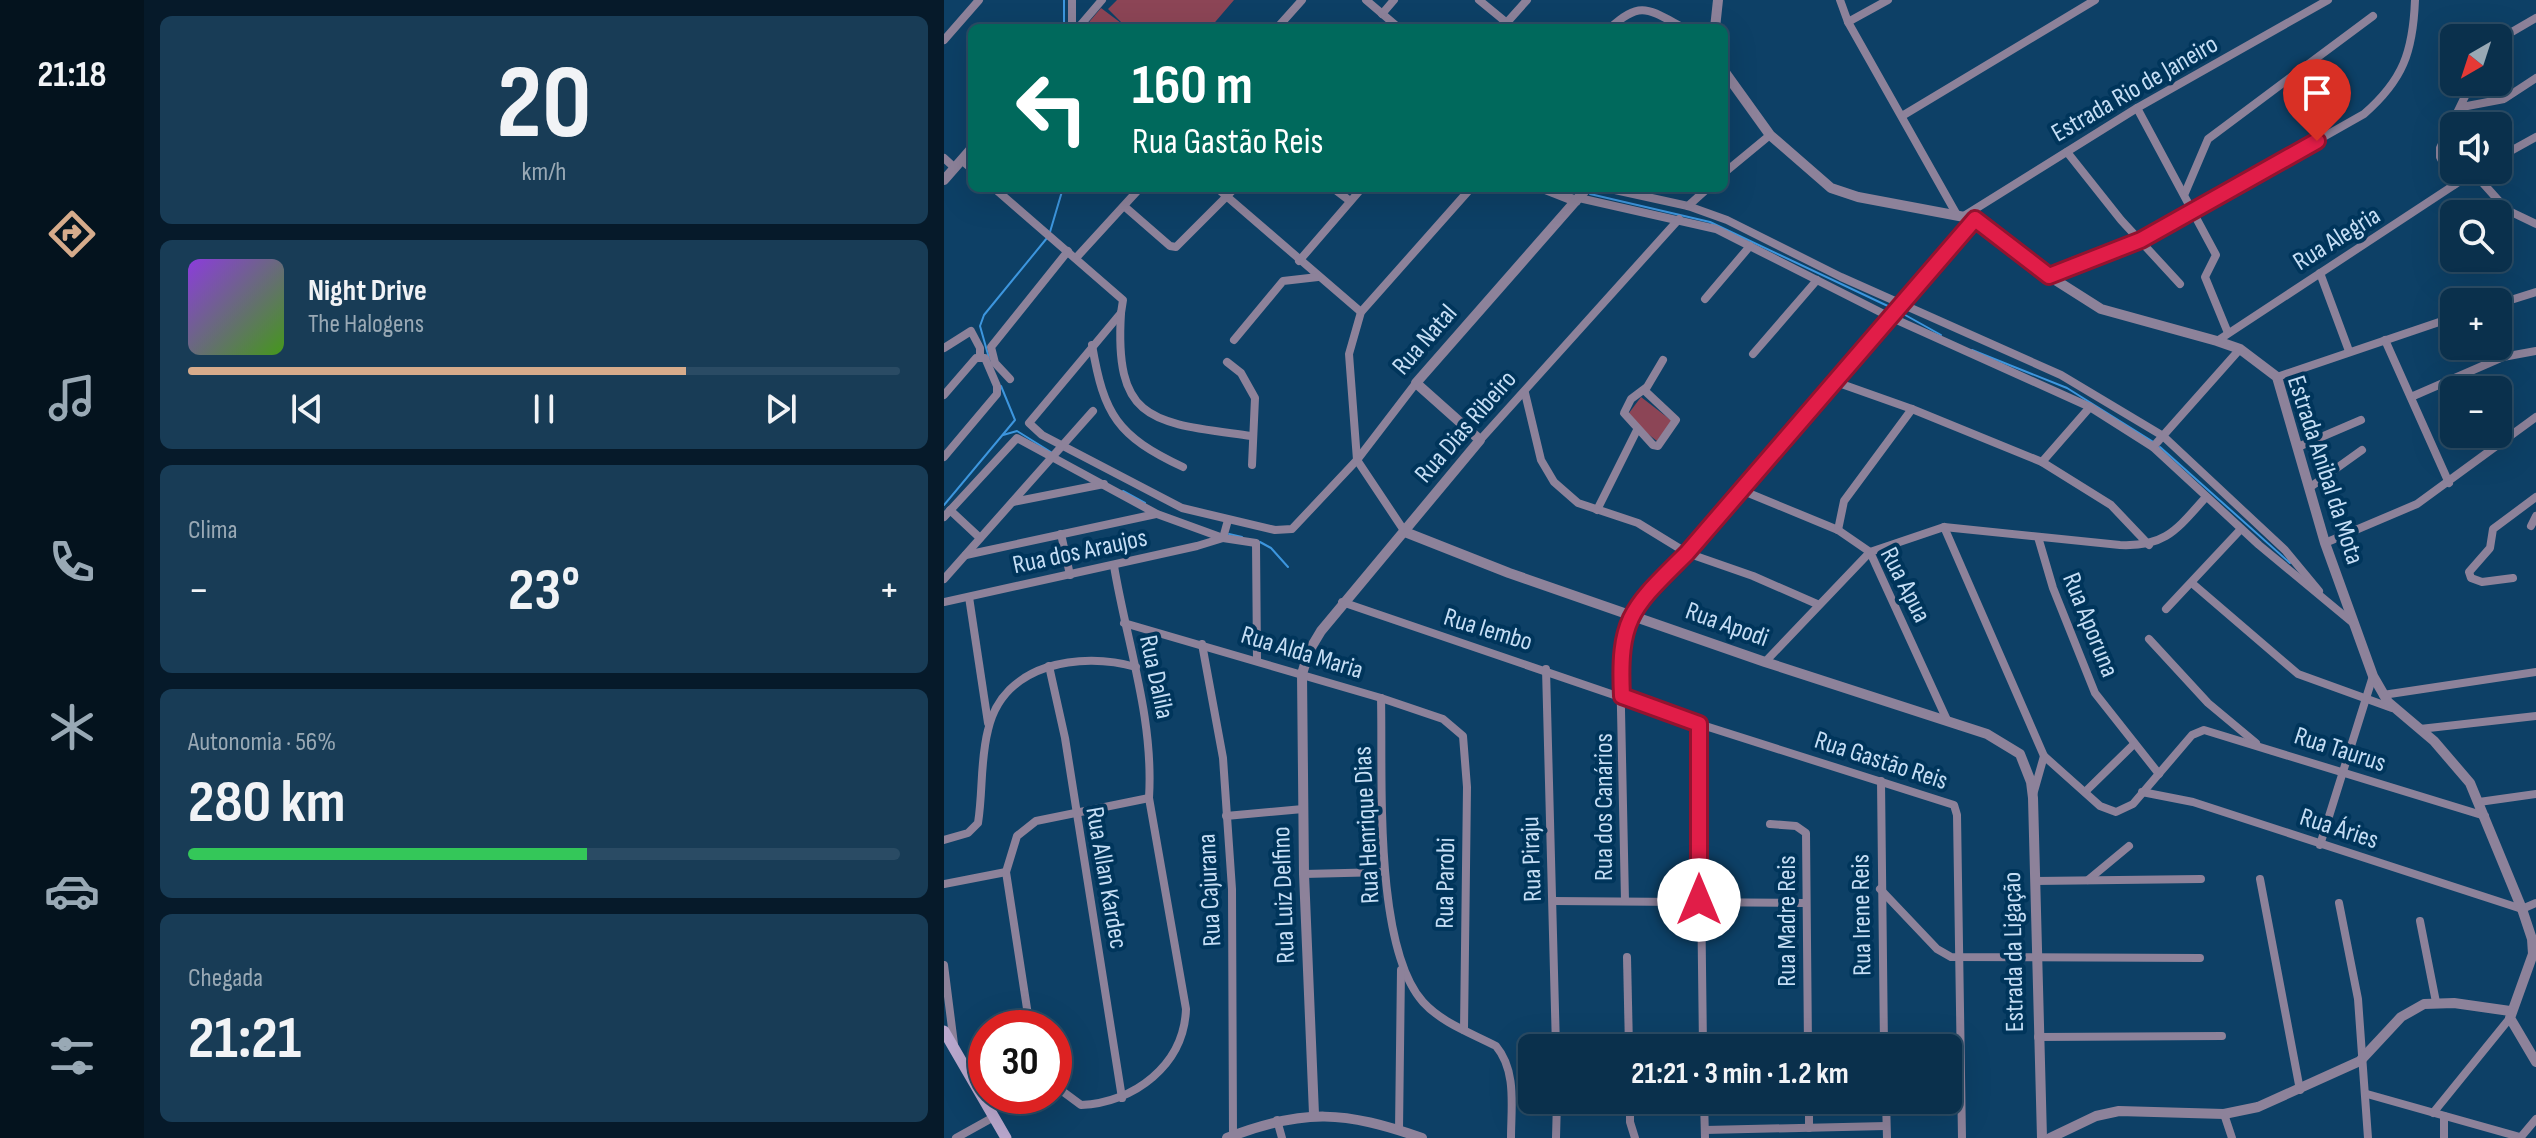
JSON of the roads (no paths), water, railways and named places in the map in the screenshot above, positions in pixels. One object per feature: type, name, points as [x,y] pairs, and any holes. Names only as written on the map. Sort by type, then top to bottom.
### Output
[{"type":"main road","points":[[944,1031],[1006,1138]]},
{"type":"street","points":[[944,40],[979,0]]},
{"type":"street","points":[[1072,0],[1072,24]]},
{"type":"street","points":[[1081,24],[1102,0]]},
{"type":"street","points":[[1282,24],[1302,0]]},
{"type":"street","points":[[1366,0],[1394,24]]},
{"type":"street","points":[[1382,14],[1394,0]]},
{"type":"street","points":[[1479,0],[1503,24]]},
{"type":"street","points":[[1505,24],[1527,0]]},
{"type":"street","points":[[1715,24],[1718,0]]},
{"type":"street","points":[[1840,0],[1848,22],[1902,116],[1965,217]]},
{"type":"street","points":[[1848,22],[1888,0]]},
{"type":"street","points":[[1902,116],[2095,0]]},
{"type":"street","name":"Estrada Rio de Janeiro","points":[[1965,217],[2137,108],[2328,0]]},
{"type":"street","points":[[2049,276],[2141,240],[2364,114],[2388,94],[2410,49],[2415,0]]},
{"type":"street","points":[[1614,24],[1635,6],[1651,10],[1677,24]]},
{"type":"street","points":[[2185,193],[2208,139],[2373,16]]},
{"type":"street","points":[[2512,32],[2536,18]]},
{"type":"street","name":"Estrada Anibal da Mota","points":[[1728,77],[1770,135],[1820,180],[1844,194],[1965,217],[2101,309],[2240,349],[2277,377],[2325,543],[2373,676],[2396,710],[2420,729],[2462,772],[2486,816],[2522,909],[2532,939],[2534,960],[2510,1014]]},
{"type":"street","points":[[2462,107],[2504,99],[2536,78]]},
{"type":"street","points":[[2454,185],[2440,157],[2440,148],[2466,96]]},
{"type":"street","points":[[2137,108],[2216,255],[2205,277],[2228,333]]},
{"type":"street","points":[[1728,170],[1770,135]]},
{"type":"street","points":[[2512,150],[2536,137]]},
{"type":"street","points":[[2067,152],[2107,203],[2180,284]]},
{"type":"street","points":[[944,180],[968,153]]},
{"type":"street","points":[[944,158],[968,168]]},
{"type":"street","points":[[2487,184],[2515,216],[2536,224]]},
{"type":"street","name":"Rua Alegria","points":[[2217,341],[2454,185]]},
{"type":"street","points":[[999,192],[1123,300],[1120,361],[1129,393],[1145,410],[1170,422],[1251,436]]},
{"type":"street","points":[[1010,379],[995,363],[991,347],[1072,254],[1136,192]]},
{"type":"street","points":[[1221,192],[1361,312]]},
{"type":"street","points":[[1124,206],[1170,246],[1176,247],[1231,192]]},
{"type":"street","points":[[1338,192],[1350,201]]},
{"type":"street","points":[[1299,261],[1358,192]]},
{"type":"street","points":[[1405,532],[1357,460],[1349,354],[1361,312],[1467,192]]},
{"type":"street","points":[[1624,192],[1688,206],[1727,220],[2158,442],[2206,497],[2223,502],[2241,529],[2354,624]]},
{"type":"street","points":[[1688,206],[1704,192]]},
{"type":"street","points":[[1581,196],[1716,229],[1817,280],[2061,375],[2158,442],[2223,502],[2299,565],[2330,604]]},
{"type":"street","name":"Rua Natal","points":[[1228,522],[1284,530],[1298,523],[1357,460],[1416,383],[1581,196]]},
{"type":"street","name":"Rua dos Canários","points":[[1625,901],[1622,641],[1631,614],[1687,553],[1895,309],[1965,217]]},
{"type":"street","name":"Rua Dias Ribeiro","points":[[1302,674],[1309,651],[1342,602],[1641,257],[1679,219]]},
{"type":"street","points":[[1705,299],[1750,246]]},
{"type":"street","points":[[2320,273],[2349,351]]},
{"type":"street","points":[[1234,340],[1283,281],[1319,277]]},
{"type":"street","points":[[1753,354],[1817,280]]},
{"type":"street","points":[[2512,300],[2536,292]]},
{"type":"street","points":[[1121,313],[1029,423],[1042,435],[1170,503],[1228,522],[1224,536]]},
{"type":"street","points":[[2277,377],[2440,322]]},
{"type":"street","points":[[944,348],[971,331],[980,348],[980,356],[944,395]]},
{"type":"street","points":[[2385,340],[2449,483]]},
{"type":"street","points":[[1092,345],[1103,399],[1117,422],[1148,450],[1183,467]]},
{"type":"street","points":[[2158,442],[2240,349]]},
{"type":"street","points":[[2411,397],[2503,357],[2536,351]]},
{"type":"street","points":[[944,457],[997,394],[985,358],[980,356]]},
{"type":"street","points":[[1644,390],[1673,416],[1676,424],[1658,446],[1637,430],[1624,413],[1631,399],[1644,390],[1663,360]]},
{"type":"street","points":[[1227,362],[1241,373],[1255,398],[1252,465]]},
{"type":"street","points":[[1833,381],[1912,409],[2042,462],[2111,505],[2149,545],[2177,529],[2206,497]]},
{"type":"street","points":[[1416,383],[1480,440]]},
{"type":"street","points":[[1525,393],[1532,431],[1547,472],[1570,498],[1657,532],[1687,553],[1753,576],[1817,604]]},
{"type":"street","points":[[2042,462],[2090,407]]},
{"type":"street","points":[[1838,530],[1844,501],[1912,409]]},
{"type":"street","points":[[944,579],[1093,411]]},
{"type":"street","points":[[2325,543],[2401,513],[2449,483],[2536,418]]},
{"type":"street","points":[[2298,447],[2361,420]]},
{"type":"street","points":[[1597,510],[1637,430]]},
{"type":"street","points":[[980,538],[947,514],[1013,439],[1021,439],[1157,514],[1256,543],[1257,659]]},
{"type":"street","points":[[2309,488],[2362,450]]},
{"type":"street","points":[[1012,502],[1104,484]]},
{"type":"street","name":"Rua Apua","points":[[1741,490],[1838,530],[1870,552],[1947,720]]},
{"type":"street","points":[[2513,578],[2482,582],[2471,578],[2471,568],[2490,548],[2493,529],[2536,497]]},
{"type":"street","points":[[965,555],[1157,514]]},
{"type":"street","points":[[2531,526],[2536,516]]},
{"type":"street","points":[[1944,527],[2044,756],[2100,806],[2116,812],[2126,810],[2159,774],[2134,744],[2085,792]]},
{"type":"street","name":"Rua Aporuna","points":[[1870,552],[1944,527],[2120,545],[2149,545]]},
{"type":"street","points":[[2166,609],[2193,584],[2241,529]]},
{"type":"street","name":"Rua Apodi","points":[[1405,532],[1509,573],[1765,662],[1947,720],[2008,744],[2020,754],[2026,767]]},
{"type":"street","points":[[1061,534],[1070,575]]},
{"type":"street","name":"Rua dos Araujos","points":[[944,602],[1114,566],[1224,536]]},
{"type":"street","name":"Rua Aporuna","points":[[2038,537],[2053,588],[2095,693],[2134,744]]},
{"type":"street","points":[[1765,662],[1817,604],[1870,552]]},
{"type":"street","name":"Rua Dalila","points":[[1114,566],[1124,623],[1144,694],[1152,764],[1149,798],[1186,1009],[1186,1027],[1171,1057],[1150,1080],[1122,1098]]},
{"type":"street","points":[[2193,584],[2298,674],[2396,710]]},
{"type":"street","points":[[944,840],[968,833],[978,823],[988,726],[969,597]]},
{"type":"street","name":"Rua Iembo","points":[[1342,602],[1622,696]]},
{"type":"street","name":"Rua Alda Maria","points":[[1124,623],[1257,659],[1381,698],[1443,719],[1463,736]]},
{"type":"street","points":[[2149,639],[2208,703],[2257,744]]},
{"type":"street","name":"Rua Cajurana","points":[[1202,644],[1220,738],[1226,816],[1234,980],[1230,1137]]},
{"type":"street","points":[[988,726],[1007,693],[1030,674],[1049,666],[1073,660],[1113,661],[1136,667]]},
{"type":"street","name":"Rua Allan Kardec","points":[[1049,666],[1065,738],[1122,1098]]},
{"type":"street","name":"Rua Piraju","points":[[1546,669],[1556,1034]]},
{"type":"street","points":[[2383,695],[2536,672]]},
{"type":"street","name":"Rua Luiz Delfino","points":[[1302,674],[1304,874],[1314,1114]]},
{"type":"street","points":[[2320,845],[2373,676]]},
{"type":"street","name":"Rua Gastão Reis","points":[[1622,696],[1699,724],[1945,799],[1956,810],[1962,1135]]},
{"type":"street","name":"Rua Henrique Dias","points":[[1381,698],[1385,872],[1400,961],[1420,1000],[1430,1010],[1496,1046],[1507,1062],[1511,1138]]},
{"type":"street","points":[[2420,729],[2536,716]]},
{"type":"street","points":[[1699,724],[1703,1034]]},
{"type":"street","name":"Rua Taurus","points":[[2159,774],[2186,743],[2204,730],[2486,816]]},
{"type":"street","name":"Rua Parobi","points":[[1463,736],[1467,787],[1464,1030]]},
{"type":"street","points":[[2033,798],[2044,756]]},
{"type":"street","name":"Estrada da Ligação","points":[[2026,767],[2033,798],[2042,1138]]},
{"type":"street","name":"Rua Irene Reis","points":[[1881,781],[1884,1034]]},
{"type":"street","name":"Rua Áries","points":[[2142,792],[2193,802],[2522,909]]},
{"type":"street","points":[[2479,802],[2536,794]]},
{"type":"street","points":[[1027,1010],[1006,872],[1017,836],[1026,827],[1149,798]]},
{"type":"street","points":[[1226,816],[1303,809]]},
{"type":"street","name":"Rua Madre Reis","points":[[1770,824],[1796,826],[1806,833],[1804,903],[1808,1034]]},
{"type":"street","points":[[2088,880],[2129,846]]},
{"type":"street","points":[[944,884],[1006,872]]},
{"type":"street","points":[[1304,874],[1385,872]]},
{"type":"street","points":[[2035,881],[2201,879]]},
{"type":"street","points":[[2260,879],[2300,1090]]},
{"type":"street","points":[[1880,889],[1937,949],[1960,959],[2200,958]]},
{"type":"street","points":[[1553,901],[1804,903]]},
{"type":"street","points":[[2339,903],[2358,999],[2368,1138]]},
{"type":"street","points":[[2522,909],[2536,903]]},
{"type":"street","points":[[2420,921],[2436,1002]]},
{"type":"street","points":[[1627,957],[1629,1034]]},
{"type":"street","points":[[1399,1130],[1400,961]]},
{"type":"street","points":[[944,965],[947,1016],[954,1045]]},
{"type":"street","points":[[2050,1138],[2096,1116],[2119,1111],[2224,1114],[2258,1107],[2364,1058],[2401,1017],[2412,1009],[2436,1002],[2510,1014]]},
{"type":"street","points":[[2510,1014],[2536,1062]]},
{"type":"street","points":[[2433,1113],[2510,1014]]},
{"type":"street","points":[[2038,1037],[2222,1036]]},
{"type":"street","points":[[2367,1094],[2520,1138],[2536,1119]]},
{"type":"street","points":[[1072,1098],[1081,1105],[1122,1098]]},
{"type":"street","points":[[1230,1137],[1277,1120],[1314,1114],[1399,1130],[1422,1138]]},
{"type":"street","points":[[1556,1138],[1557,1114]]},
{"type":"street","points":[[1632,1114],[1635,1138]]},
{"type":"street","points":[[1704,1114],[1705,1134],[1886,1126]]},
{"type":"street","points":[[1809,1114],[1809,1128]]},
{"type":"street","points":[[1886,1114],[1887,1138]]},
{"type":"street","points":[[2224,1114],[2232,1138]]},
{"type":"street","points":[[2444,1116],[2444,1138]]},
{"type":"street","points":[[956,1138],[992,1118]]},
{"type":"street","points":[[1277,1120],[1282,1138]]},
{"type":"waterway","points":[[1064,0],[1064,24]]},
{"type":"waterway","points":[[1050,232],[1062,192]]},
{"type":"waterway","points":[[1590,194],[1710,222],[1892,308]]},
{"type":"waterway","points":[[989,358],[980,326],[984,315],[1047,238]]},
{"type":"waterway","points":[[1898,311],[1941,335]]},
{"type":"waterway","points":[[1972,350],[2067,388],[2155,443]]},
{"type":"waterway","points":[[944,505],[1015,420],[1001,386]]},
{"type":"waterway","points":[[1003,435],[1017,431],[1054,454]]},
{"type":"waterway","points":[[2160,447],[2290,563]]},
{"type":"waterway","points":[[1123,491],[1145,503]]},
{"type":"waterway","points":[[1229,534],[1242,537]]},
{"type":"waterway","points":[[1260,542],[1271,548],[1288,567]]}]
